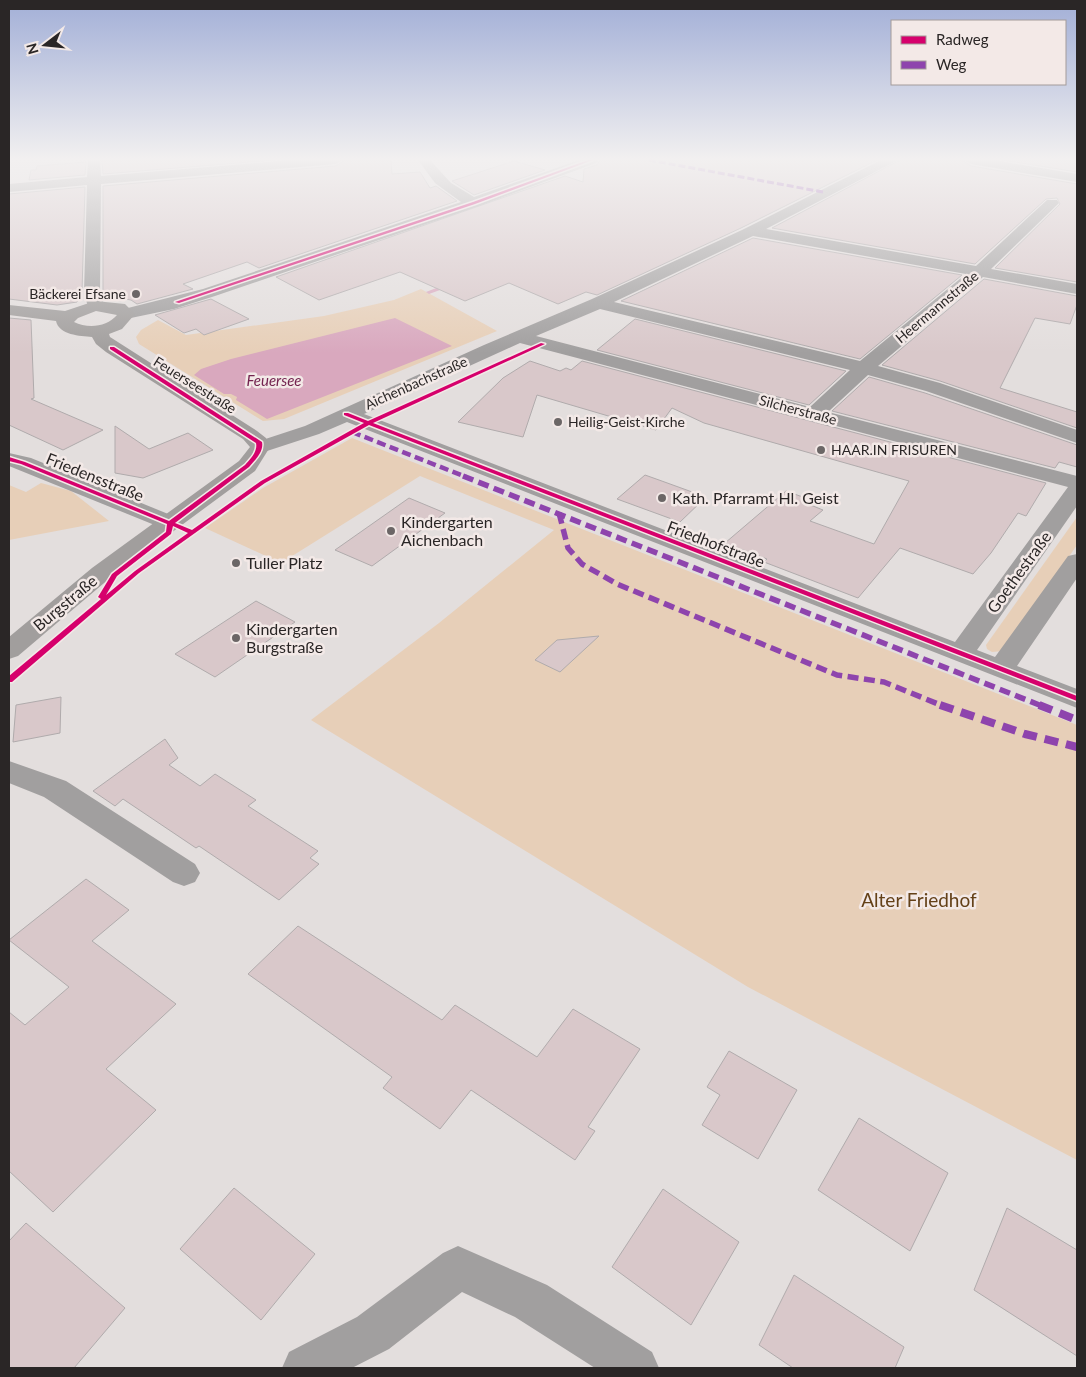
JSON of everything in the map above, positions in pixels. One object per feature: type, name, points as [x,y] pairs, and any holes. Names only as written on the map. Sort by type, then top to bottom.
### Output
[{"type":"main road","points":[[95,306],[118,308],[126,314],[122,321],[116,325],[98,330],[71,328],[66,325],[68,317],[78,310],[95,306]]},
{"type":"main road","points":[[9,310],[68,317]]},
{"type":"main road","name":"Feuerseestraße","points":[[98,330],[102,340],[112,348],[250,435],[259,442],[260,447]]},
{"type":"main road","points":[[170,523],[247,466],[256,457],[260,447]]},
{"type":"main road","name":"Burgstraße","points":[[9,650],[100,573],[170,523]]},
{"type":"street","points":[[93,224],[92,293],[95,306]]},
{"type":"street","points":[[126,314],[177,302],[410,224]]},
{"type":"street","name":"Aichenbachstraße","points":[[260,447],[312,430],[598,304],[763,224]]},
{"type":"street","name":"Heermannstraße","points":[[814,414],[864,368],[980,271],[1029,224]]},
{"type":"street","points":[[750,231],[1077,289]]},
{"type":"street","points":[[598,304],[864,368],[933,387],[1077,437]]},
{"type":"street","name":"Silcherstraße","points":[[520,337],[1077,483]]},
{"type":"street","name":"Friedhofstraße","points":[[346,414],[1077,699]]},
{"type":"street","name":"Friedensstraße","points":[[9,459],[170,523]]},
{"type":"street","name":"Goethestraße","points":[[961,654],[1077,490]]},
{"type":"street","points":[[1001,669],[1077,560]]},
{"type":"street","points":[[9,772],[55,789],[184,873]]},
{"type":"street","points":[[305,1368],[373,1332],[458,1268],[531,1301],[636,1368]]},
{"type":"green space","points":[[421,289],[497,331],[284,419],[263,421],[139,344],[136,337],[141,330],[158,320],[186,335],[324,316],[394,300]]},
{"type":"green space","name":"Alter Friedhof","points":[[352,438],[1077,725],[1077,1160],[748,987],[311,720],[439,623],[554,530],[420,476],[281,563],[205,528],[263,488]]},
{"type":"green space","points":[[41,483],[71,491],[109,521],[9,540],[9,485],[26,492]]},
{"type":"green space","points":[[1077,517],[1077,545],[1003,651],[992,652],[987,649],[986,645]]},
{"type":"water","name":"Feuersee","points":[[395,318],[452,346],[267,419],[236,400],[237,397],[231,394],[224,394],[194,375],[201,369],[231,359]]},
{"type":"building","points":[[9,224],[84,224],[82,292],[78,291],[77,302],[57,305],[9,299]]},
{"type":"building","points":[[103,224],[388,224],[259,268],[247,262],[183,284],[193,289],[137,304],[131,300],[103,295]]},
{"type":"building","points":[[427,224],[748,224],[597,295],[586,292],[558,304],[509,283],[465,301],[400,272],[319,300],[276,277]]},
{"type":"building","points":[[779,224],[1018,224],[975,264],[772,228]]},
{"type":"building","points":[[1039,224],[1077,224],[1077,282],[995,268]]},
{"type":"building","points":[[753,238],[962,275],[860,359],[621,301]]},
{"type":"building","points":[[984,279],[1077,296],[1077,305],[1070,324],[1035,318],[1000,388],[1077,412],[1077,428],[940,381],[882,365]]},
{"type":"building","points":[[211,299],[249,319],[204,335],[196,329],[184,333],[155,315]]},
{"type":"building","points":[[9,318],[31,320],[34,398],[31,399],[103,430],[63,450],[9,425]]},
{"type":"building","points":[[635,319],[846,371],[809,405],[597,350]]},
{"type":"building","points":[[530,361],[560,371],[566,368],[571,370],[582,361],[1046,483],[1026,516],[1018,513],[991,553],[973,574],[900,548],[858,598],[764,562],[767,559],[725,543],[786,491],[811,500],[808,504],[823,510],[810,521],[874,544],[909,481],[704,423],[672,408],[656,430],[537,395],[523,437],[458,422],[503,378]]},
{"type":"building","points":[[869,377],[925,393],[1077,445],[1077,467],[1059,462],[1055,468],[832,411]]},
{"type":"building","points":[[115,426],[149,449],[188,433],[213,450],[143,478],[115,473]]},
{"type":"building","name":"Kath. Pfarramt Hl. Geist","points":[[645,475],[706,497],[680,522],[617,499]]},
{"type":"building","name":"Kindergarten Aichenbach","points":[[409,498],[445,513],[372,566],[335,550]]},
{"type":"building","name":"Kindergarten Burgstraße","points":[[256,601],[295,622],[215,677],[175,654]]},
{"type":"building","points":[[599,636],[560,672],[535,660],[557,640]]},
{"type":"building","points":[[61,697],[60,733],[13,742],[16,705]]},
{"type":"building","points":[[165,739],[178,758],[169,765],[200,786],[215,774],[256,800],[248,806],[318,851],[310,858],[319,864],[279,900],[199,846],[196,848],[123,799],[115,806],[93,791]]},
{"type":"building","points":[[86,879],[129,910],[92,941],[176,1004],[106,1069],[156,1110],[53,1212],[9,1171],[9,1012],[25,1025],[69,987],[9,940]]},
{"type":"building","points":[[298,926],[442,1020],[455,1005],[537,1057],[573,1009],[640,1049],[588,1127],[595,1131],[575,1160],[471,1090],[440,1129],[383,1088],[392,1077],[248,974]]},
{"type":"building","points":[[729,1051],[797,1090],[758,1159],[702,1125],[720,1095],[707,1087]]},
{"type":"building","points":[[859,1118],[948,1173],[910,1251],[818,1190]]},
{"type":"building","points":[[234,1188],[315,1254],[261,1320],[180,1249]]},
{"type":"building","points":[[663,1189],[739,1242],[691,1325],[612,1267]]},
{"type":"building","points":[[1007,1208],[1077,1250],[1077,1356],[974,1290]]},
{"type":"building","points":[[26,1223],[125,1308],[74,1368],[9,1368],[9,1241]]},
{"type":"building","points":[[794,1275],[904,1347],[895,1368],[793,1368],[759,1345]]},
{"type":"waterway","points":[[429,292],[449,285]]},
{"type":"marked path","points":[[352,432],[1077,720]]},
{"type":"marked path","points":[[559,513],[568,548],[582,564],[617,584],[837,675],[884,682],[943,706],[1025,734],[1077,747]]},
{"type":"cycle path","points":[[177,302],[410,224]]},
{"type":"cycle path","points":[[9,680],[137,572],[263,482],[368,423],[543,344]]},
{"type":"cycle path","points":[[112,348],[259,442],[260,447],[255,457],[247,466],[170,523]]},
{"type":"cycle path","points":[[346,414],[1077,699]]},
{"type":"cycle path","points":[[9,459],[192,532]]},
{"type":"cycle path","points":[[101,597],[114,575],[169,533],[170,523]]},
{"type":"place","name":"Bäckerei Efsane","points":[[136,294]]},
{"type":"place","name":"Heilig-Geist-Kirche","points":[[558,422]]},
{"type":"place","name":"HAAR.IN FRISUREN","points":[[821,450]]},
{"type":"place","name":"Kath. Pfarramt Hl. Geist","points":[[662,498]]},
{"type":"place","name":"Kindergarten Aichenbach","points":[[391,531]]},
{"type":"place","name":"Tuller Platz","points":[[236,563]]},
{"type":"place","name":"Kindergarten Burgstraße","points":[[236,638]]}]
